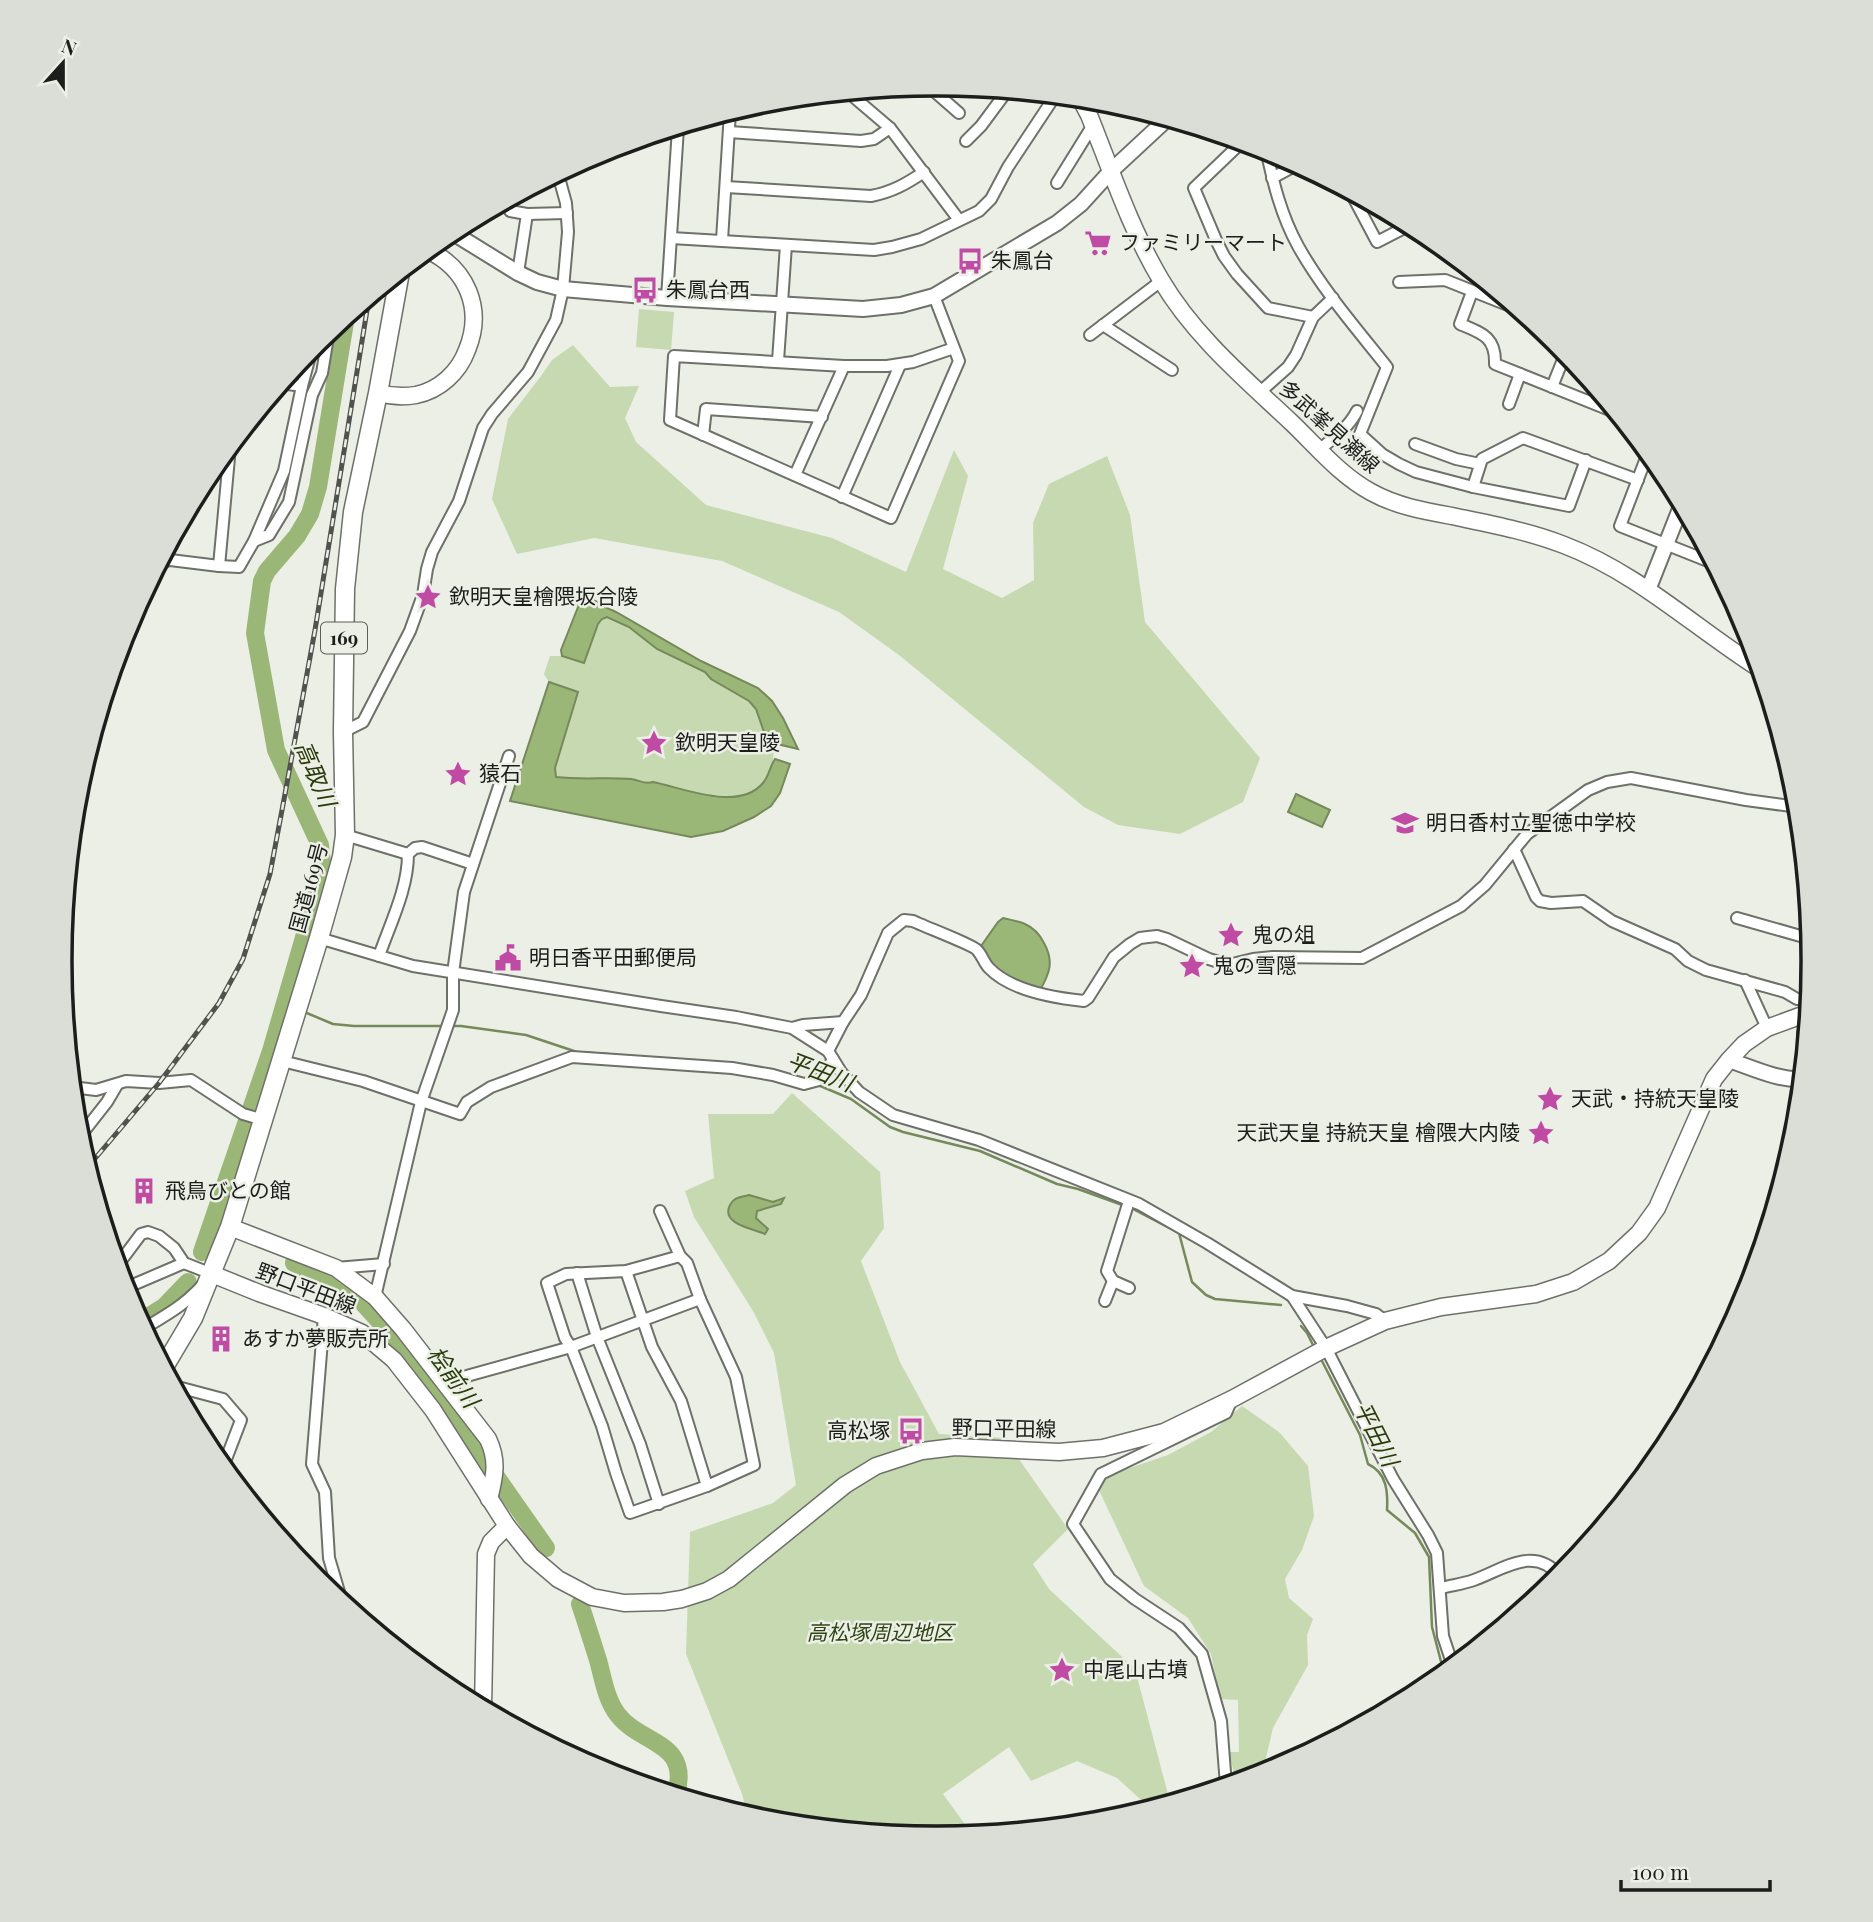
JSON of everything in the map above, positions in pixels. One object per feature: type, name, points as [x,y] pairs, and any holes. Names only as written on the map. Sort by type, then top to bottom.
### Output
[{"type":"highway","name":"国道169号","points":[[169,1358],[188,1328],[230,1227],[339,871],[345,835],[342,732],[345,589],[353,513],[398,285]]},
{"type":"main road","name":"多武峯見瀬線","points":[[1086,110],[1138,235],[1161,281],[1200,334],[1353,481],[1406,507],[1514,529],[1543,537],[1593,557],[1648,590],[1746,659]]},
{"type":"main road","points":[[378,394],[416,395],[438,387],[456,371],[470,344],[475,317],[472,302],[462,278],[437,255]]},
{"type":"main road","name":"野口平田線","points":[[212,1274],[362,1333],[394,1360],[491,1492],[507,1526],[531,1556],[558,1579],[592,1597],[624,1603],[682,1599],[707,1591],[729,1579],[845,1485],[876,1466],[922,1451],[955,1447],[1059,1452],[1103,1448],[1164,1432],[1326,1348],[1385,1321],[1441,1307],[1536,1294],[1573,1282],[1609,1261],[1639,1233],[1657,1208],[1714,1079],[1729,1060],[1744,1044],[1767,1028],[1799,1016]]},
{"type":"main road","points":[[230,1227],[337,1268],[375,1297],[488,1439],[495,1453],[491,1492]]},
{"type":"main road","points":[[483,1697],[486,1554],[491,1542],[507,1526]]},
{"type":"street","points":[[940,96],[959,113]]},
{"type":"street","points":[[966,141],[981,127],[1001,99]]},
{"type":"street","points":[[858,100],[890,128],[960,220]]},
{"type":"street","points":[[671,238],[859,250],[892,247],[921,239],[979,211],[991,199],[1008,167],[1050,104]]},
{"type":"street","points":[[722,240],[729,122]]},
{"type":"street","points":[[1057,183],[1093,125]]},
{"type":"street","points":[[462,238],[518,273],[545,285],[564,289],[667,298],[883,308],[934,296],[1057,223],[1082,204],[1111,171],[1160,126]]},
{"type":"street","points":[[729,132],[861,141],[874,139],[890,128]]},
{"type":"street","points":[[667,298],[677,137]]},
{"type":"street","points":[[1234,150],[1194,188],[1216,240],[1237,274],[1268,308],[1313,317]]},
{"type":"street","points":[[1269,163],[1279,203],[1298,247],[1333,299],[1387,367],[1360,434],[1382,454],[1416,472],[1569,506],[1586,460]]},
{"type":"street","points":[[1272,178],[1286,170]]},
{"type":"street","points":[[726,187],[871,196],[902,187],[923,172]]},
{"type":"street","points":[[342,732],[363,722],[406,640],[423,595],[432,552],[459,501],[483,428],[528,372],[556,320],[564,289],[568,232],[566,203],[560,182]]},
{"type":"street","points":[[1358,206],[1377,242],[1399,231]]},
{"type":"street","points":[[510,211],[527,214],[566,213]]},
{"type":"street","points":[[518,273],[527,214]]},
{"type":"street","points":[[778,361],[786,246]]},
{"type":"street","points":[[1399,282],[1445,280],[1493,300]]},
{"type":"street","points":[[1090,335],[1161,281]]},
{"type":"street","points":[[1472,292],[1460,324],[1481,333],[1491,342],[1496,352],[1495,364],[1599,406]]},
{"type":"street","points":[[934,296],[954,348],[959,361],[891,518],[670,420],[674,356],[844,366],[900,365],[954,348]]},
{"type":"street","points":[[1259,393],[1292,361],[1313,317],[1333,299]]},
{"type":"street","points":[[1103,326],[1172,370]]},
{"type":"street","points":[[254,541],[269,536],[289,502],[312,395],[322,373],[326,349]]},
{"type":"street","points":[[1552,387],[1561,364]]},
{"type":"street","points":[[842,496],[900,365]]},
{"type":"street","points":[[795,475],[844,366]]},
{"type":"street","points":[[171,561],[239,567],[254,541],[284,471],[306,370]]},
{"type":"street","points":[[1509,404],[1520,374]]},
{"type":"street","points":[[292,385],[302,386]]},
{"type":"street","points":[[703,435],[706,409],[822,417]]},
{"type":"street","points":[[1320,449],[1353,419],[1357,411]]},
{"type":"street","points":[[1473,486],[1482,459],[1523,438],[1638,480]]},
{"type":"street","points":[[1415,444],[1456,459],[1480,464]]},
{"type":"street","points":[[1644,464],[1620,526],[1701,558]]},
{"type":"street","points":[[219,566],[228,465]]},
{"type":"street","points":[[1648,590],[1677,516]]},
{"type":"street","points":[[375,1297],[421,1102],[453,1010],[453,973],[464,892],[509,755]]},
{"type":"street","points":[[282,1061],[363,1082],[460,1114],[467,1102],[491,1087],[572,1056],[732,1068],[804,1084],[824,1075],[843,1022],[861,995],[888,933],[904,920],[913,921],[977,949],[986,966],[1008,981],[1055,998],[1084,1001],[1114,957],[1140,938],[1157,936],[1167,939],[1209,960],[1228,965],[1273,957],[1362,958],[1461,906],[1485,885],[1527,834],[1588,790],[1607,782],[1631,778],[1787,806]]},
{"type":"street","points":[[345,835],[408,854]]},
{"type":"street","points":[[379,956],[399,900],[408,866],[408,854],[415,848],[422,847],[473,864]]},
{"type":"street","points":[[1514,849],[1540,901],[1583,901],[1612,921],[1675,949],[1688,961],[1706,970],[1785,992],[1797,999]]},
{"type":"street","points":[[1737,918],[1800,936]]},
{"type":"street","points":[[320,938],[413,966],[792,1028],[830,1055],[859,1092],[893,1115],[979,1140],[1127,1205],[1139,1204],[1292,1296],[1347,1306],[1376,1314],[1385,1321]]},
{"type":"street","points":[[1745,980],[1767,1028]]},
{"type":"street","points":[[792,1028],[843,1022]]},
{"type":"street","points":[[1729,1060],[1793,1080]]},
{"type":"street","points":[[81,1088],[96,1090],[126,1081],[159,1083],[191,1080],[243,1114],[264,1121]]},
{"type":"street","points":[[87,1127],[117,1085]]},
{"type":"street","points":[[1127,1205],[1107,1271],[1113,1281],[1129,1288]]},
{"type":"street","points":[[660,1211],[680,1256],[687,1263],[700,1299],[736,1377],[754,1465],[707,1486],[630,1513],[602,1426],[565,1338],[547,1283],[566,1274],[626,1271],[680,1256]]},
{"type":"street","points":[[124,1256],[141,1234],[148,1232],[159,1236],[174,1248],[184,1263],[212,1274],[184,1304],[152,1323]]},
{"type":"street","points":[[135,1284],[184,1263]]},
{"type":"street","points":[[337,1268],[384,1264]]},
{"type":"street","points":[[626,1271],[652,1347],[681,1401],[707,1486]]},
{"type":"street","points":[[577,1273],[597,1338],[635,1431],[659,1504]]},
{"type":"street","points":[[1105,1301],[1113,1281]]},
{"type":"street","points":[[1292,1296],[1326,1348],[1393,1479],[1437,1553],[1443,1636],[1450,1656]]},
{"type":"street","points":[[445,1382],[571,1347],[700,1299]]},
{"type":"street","points":[[324,1316],[312,1464],[325,1492],[329,1558],[336,1583]]},
{"type":"street","points":[[186,1389],[223,1399],[241,1420],[227,1456]]},
{"type":"street","points":[[1225,1776],[1221,1721],[1202,1654],[1179,1628],[1110,1579],[1073,1524],[1101,1474],[1226,1413],[1232,1399]]},
{"type":"street","points":[[1441,1588],[1473,1581],[1515,1562],[1540,1561],[1552,1568]]},
{"type":"green space","points":[[639,309],[674,312],[671,350],[636,347]]},
{"type":"green space","points":[[573,345],[610,387],[639,386],[625,418],[636,442],[706,505],[832,538],[906,572],[954,450],[968,476],[943,569],[1002,598],[1034,580],[1033,523],[1049,484],[1107,456],[1130,515],[1145,622],[1260,758],[1243,802],[1180,834],[1118,825],[1084,807],[899,655],[839,612],[722,561],[594,538],[517,554],[492,499],[508,419],[552,360]]},
{"type":"green space","points":[[606,617],[629,627],[657,649],[705,672],[711,679],[749,701],[756,709],[764,732],[773,743],[773,761],[764,783],[754,791],[737,796],[715,797],[633,779],[555,777],[555,768],[578,692],[549,682],[544,674],[550,656],[562,656],[584,663],[598,624]]},
{"type":"green space","name":"高松塚周辺地区","points":[[792,1093],[880,1172],[884,1228],[861,1261],[900,1362],[939,1434],[1004,1438],[1068,1529],[1033,1564],[1049,1589],[1135,1669],[1168,1794],[1142,1800],[1117,1778],[1077,1761],[1031,1781],[1009,1747],[943,1794],[965,1825],[880,1824],[824,1818],[745,1803],[686,1654],[690,1532],[773,1503],[796,1485],[774,1353],[753,1311],[694,1217],[685,1191],[714,1178],[708,1114],[773,1114]]},
{"type":"green space","points":[[1242,1406],[1279,1432],[1308,1466],[1314,1516],[1302,1550],[1285,1579],[1289,1598],[1313,1619],[1307,1635],[1308,1665],[1273,1728],[1265,1761],[1234,1773],[1229,1752],[1239,1752],[1238,1700],[1220,1699],[1211,1654],[1188,1618],[1144,1586],[1098,1488],[1106,1476],[1168,1455],[1211,1432]]},
{"type":"shaded area","points":[[585,594],[701,661],[758,688],[772,701],[798,749],[773,743],[764,732],[756,709],[749,701],[711,679],[705,672],[657,649],[629,627],[607,617],[598,624],[584,663],[562,656],[561,650],[581,595]]},
{"type":"shaded area","points":[[549,682],[578,692],[555,768],[556,777],[631,779],[710,796],[740,796],[753,792],[763,783],[775,759],[790,764],[780,793],[771,806],[754,817],[723,831],[691,837],[510,801]]},
{"type":"shaded area","points":[[1296,794],[1330,810],[1322,827],[1288,812]]},
{"type":"shaded area","points":[[1003,918],[1028,926],[1044,943],[1050,967],[1040,990],[999,972],[979,949]]},
{"type":"shaded area","points":[[749,1195],[773,1202],[784,1198],[781,1204],[757,1211],[756,1218],[768,1229],[765,1234],[740,1225],[730,1217],[728,1211],[732,1202]]},
{"type":"waterway","name":"高取川","points":[[202,1252],[271,1051],[321,879],[320,845],[276,750],[255,633],[262,581],[267,571],[297,536],[310,514],[318,487],[343,333]]},
{"type":"waterway","name":"平田川","points":[[302,1011],[333,1024],[443,1026]]},
{"type":"waterway","name":"平田川","points":[[450,1026],[526,1035],[577,1052],[608,1054]]},
{"type":"waterway","name":"平田川","points":[[818,1085],[851,1099],[890,1127],[980,1151],[1057,1184],[1125,1206]]},
{"type":"waterway","name":"平田川","points":[[1131,1208],[1179,1233],[1192,1282],[1206,1295],[1215,1299],[1281,1305]]},
{"type":"waterway","name":"桧前川","points":[[294,1263],[361,1301],[393,1336],[425,1375],[546,1548]]},
{"type":"waterway","name":"高取川","points":[[149,1316],[164,1307],[188,1282]]},
{"type":"waterway","name":"平田川","points":[[1301,1326],[1313,1345]]},
{"type":"waterway","name":"平田川","points":[[1322,1361],[1360,1435],[1368,1464],[1383,1478],[1387,1510],[1415,1533],[1429,1557],[1432,1627],[1441,1663]]},
{"type":"waterway","name":"桧前川","points":[[580,1604],[611,1703],[628,1725],[670,1754],[676,1764],[678,1785]]},
{"type":"railway","points":[[95,1159],[159,1083],[219,1003],[243,959],[270,874],[315,630],[367,310]]},
{"type":"place","name":"ファミリーマート","points":[[1098,243]]},
{"type":"place","name":"朱鳳台","points":[[970,261]]},
{"type":"place","name":"朱鳳台西","points":[[645,290]]},
{"type":"place","name":"欽明天皇檜隈坂合陵","points":[[428,597]]},
{"type":"place","name":"欽明天皇陵","points":[[654,743]]},
{"type":"place","name":"猿石","points":[[458,774]]},
{"type":"place","name":"明日香村立聖徳中学校","points":[[1405,823]]},
{"type":"place","name":"鬼の俎","points":[[1231,935]]},
{"type":"place","name":"明日香平田郵便局","points":[[508,958]]},
{"type":"place","name":"鬼の雪隠","points":[[1192,966]]},
{"type":"place","name":"天武・持統天皇陵","points":[[1550,1099]]},
{"type":"place","name":"天武天皇 持統天皇 檜隈大内陵","points":[[1541,1133]]},
{"type":"place","name":"飛鳥びとの館","points":[[144,1191]]},
{"type":"place","name":"あすか夢販売所","points":[[221,1339]]},
{"type":"place","name":"高松塚","points":[[911,1431]]},
{"type":"place","name":"中尾山古墳","points":[[1062,1670]]}]
